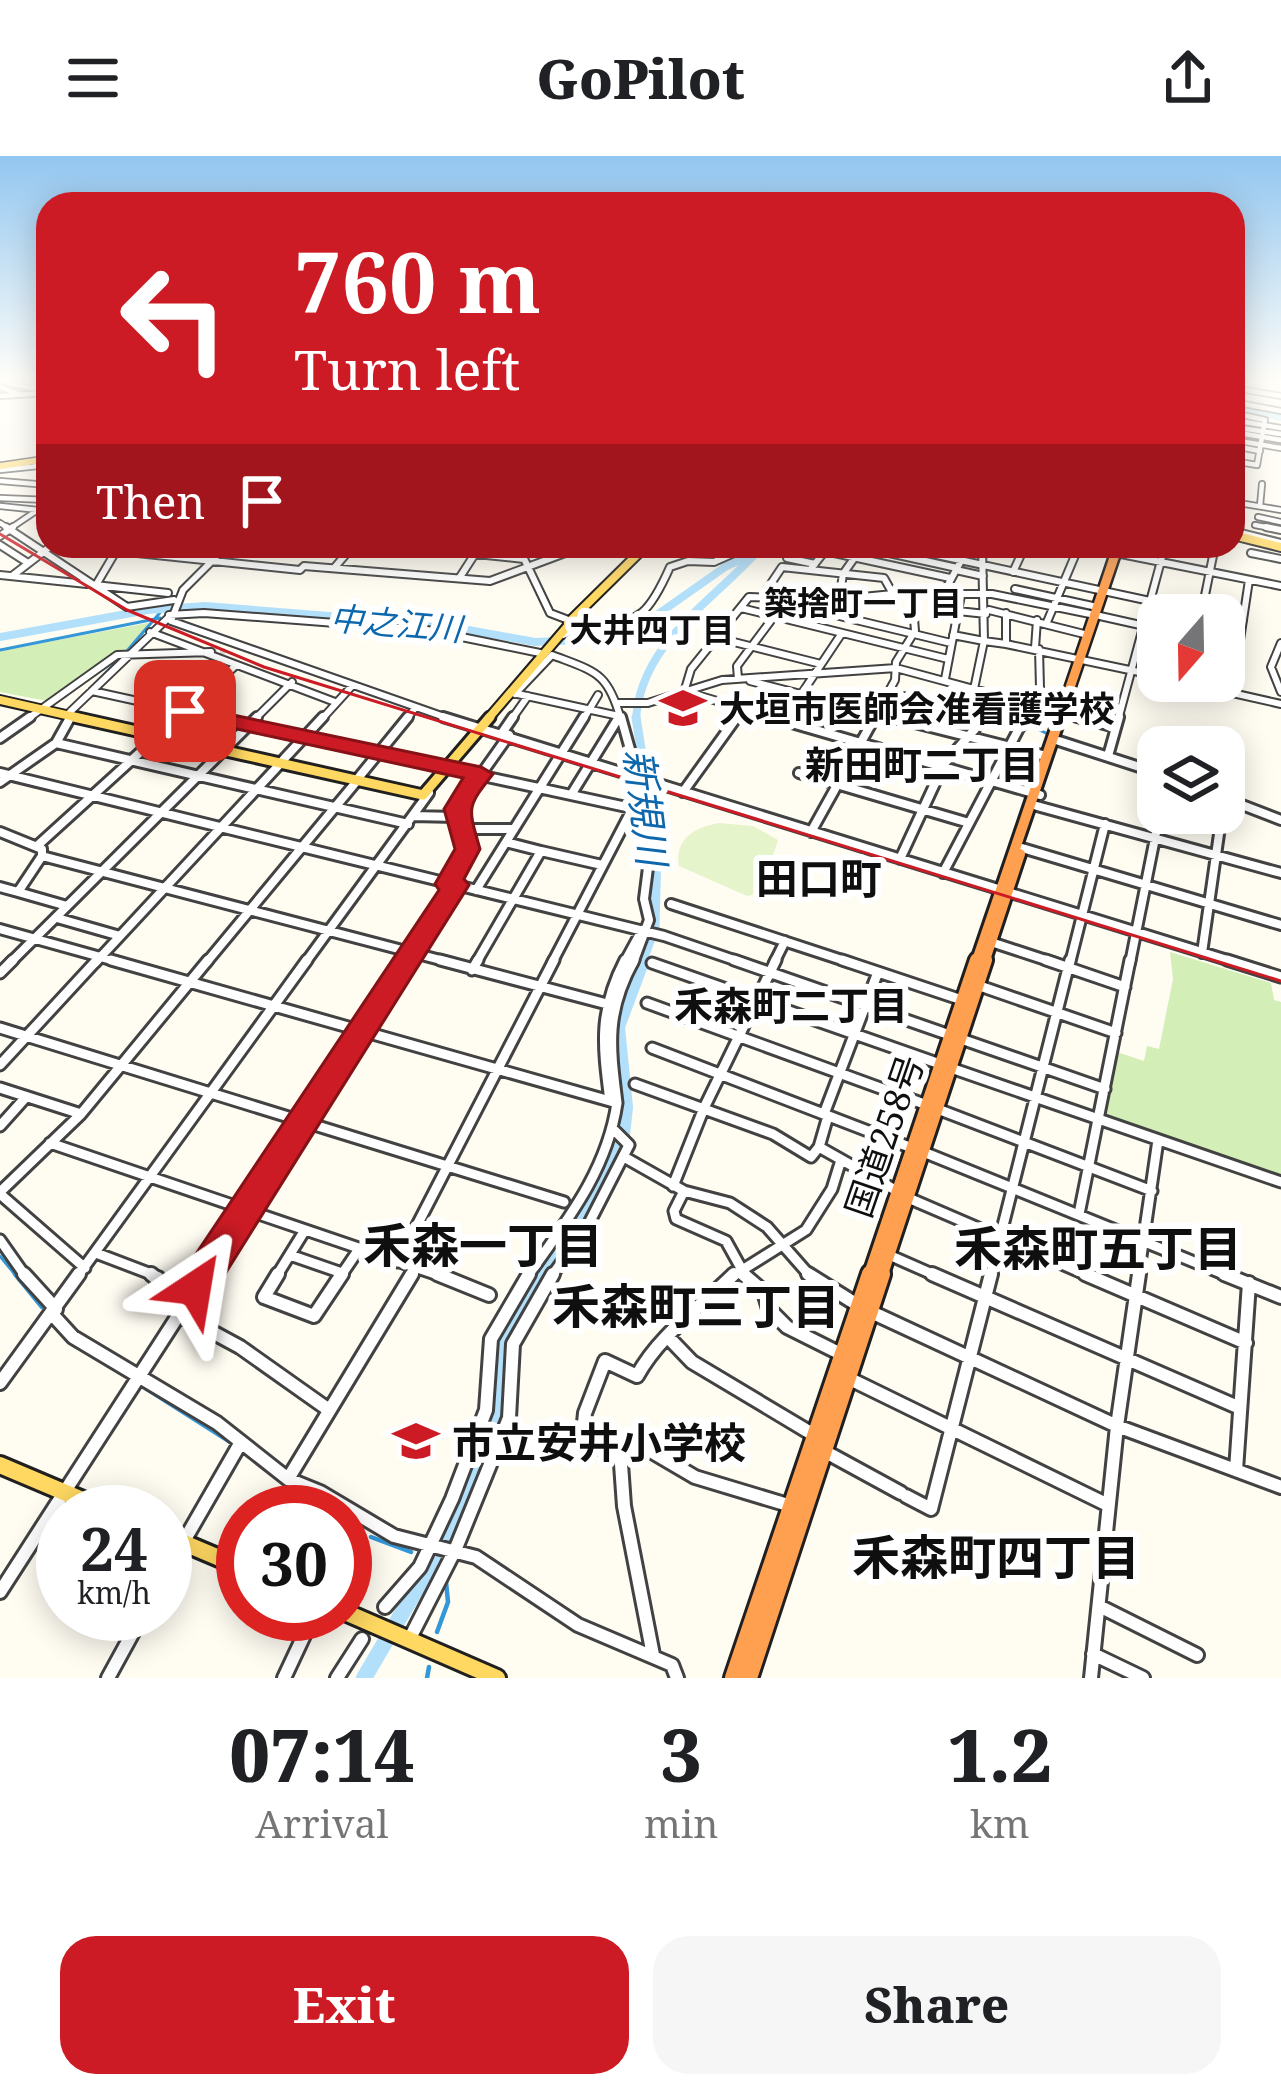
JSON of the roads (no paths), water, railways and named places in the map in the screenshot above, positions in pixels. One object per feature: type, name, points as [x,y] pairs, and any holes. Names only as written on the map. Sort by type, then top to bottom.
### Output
[{"type":"highway","name":"国道258号","points":[[734,1678],[790,1507],[845,1377],[862,1307],[991,942],[1046,756],[1117,558]]},
{"type":"highway","name":"国道258号","points":[[1083,659],[1101,604]]},
{"type":"highway","name":"国道258号","points":[[955,1035],[962,1000],[1059,741],[1064,714]]},
{"type":"highway","name":"国道258号","points":[[748,1678],[841,1354],[886,1254],[901,1194]]},
{"type":"main road","points":[[0,468],[36,464]]},
{"type":"main road","points":[[1245,537],[1281,546]]},
{"type":"main road","points":[[482,727],[504,692],[634,558]]},
{"type":"main road","points":[[358,779],[409,794],[429,793],[543,652]]},
{"type":"main road","points":[[0,698],[429,793]]},
{"type":"main road","points":[[0,1465],[47,1485]]},
{"type":"main road","points":[[372,1624],[496,1678]]},
{"type":"street","points":[[0,468],[36,465]]},
{"type":"street","points":[[22,484],[36,468]]},
{"type":"street","points":[[0,482],[36,485]]},
{"type":"street","points":[[1260,506],[1262,484]]},
{"type":"street","points":[[0,502],[36,504]]},
{"type":"street","points":[[0,502],[36,510]]},
{"type":"street","points":[[1245,504],[1281,510]]},
{"type":"street","points":[[0,536],[36,511]]},
{"type":"street","points":[[1257,521],[1281,526]]},
{"type":"street","points":[[0,523],[36,550]]},
{"type":"street","points":[[24,542],[36,543]]},
{"type":"street","points":[[0,545],[28,563]]},
{"type":"street","points":[[1251,553],[1281,559]]},
{"type":"street","points":[[11,576],[36,557]]},
{"type":"street","points":[[48,558],[128,608],[177,598]]},
{"type":"street","points":[[95,585],[112,558]]},
{"type":"street","points":[[189,558],[490,581],[549,558]]},
{"type":"street","points":[[3,777],[56,743],[70,715],[169,615],[177,598],[216,558]]},
{"type":"street","points":[[334,568],[343,558]]},
{"type":"street","points":[[460,577],[472,558]]},
{"type":"street","points":[[493,558],[528,566]]},
{"type":"street","points":[[524,558],[551,615],[572,621]]},
{"type":"street","points":[[560,636],[589,623],[640,618],[652,605],[670,567],[724,558]]},
{"type":"street","points":[[787,558],[843,574],[884,578]]},
{"type":"street","points":[[813,567],[819,558]]},
{"type":"street","points":[[819,627],[854,558]]},
{"type":"street","points":[[859,558],[950,578]]},
{"type":"street","points":[[890,558],[881,570],[893,593]]},
{"type":"street","points":[[930,558],[1064,582],[1137,623]]},
{"type":"street","points":[[943,558],[982,576]]},
{"type":"street","points":[[943,594],[962,558]]},
{"type":"street","points":[[983,558],[984,595]]},
{"type":"street","points":[[1013,572],[1019,558]]},
{"type":"street","points":[[944,873],[1040,688],[1037,649],[1042,622],[1075,558]]},
{"type":"street","points":[[1147,558],[1281,586]]},
{"type":"street","points":[[1151,594],[1161,558]]},
{"type":"street","points":[[1205,594],[1212,558]]},
{"type":"street","points":[[900,859],[944,764],[970,734],[979,709],[977,687],[986,642],[984,565]]},
{"type":"street","points":[[762,597],[782,567],[813,567]]},
{"type":"street","points":[[1015,593],[1022,574]]},
{"type":"street","points":[[0,575],[168,593]]},
{"type":"street","points":[[1245,607],[1249,580]]},
{"type":"street","points":[[684,690],[691,669],[749,597],[836,600],[893,593],[1015,593],[1056,602],[1137,602]]},
{"type":"street","points":[[811,832],[889,692],[913,634],[912,593]]},
{"type":"street","points":[[945,679],[961,595]]},
{"type":"street","points":[[741,679],[737,666],[787,599]]},
{"type":"street","points":[[741,608],[948,658]]},
{"type":"street","points":[[958,610],[1006,614],[1088,634]]},
{"type":"street","points":[[169,615],[204,613],[427,630],[543,652]]},
{"type":"street","points":[[827,614],[913,634],[1037,649],[1137,671]]},
{"type":"street","points":[[1006,614],[1006,644]]},
{"type":"street","points":[[169,615],[301,673],[1281,976]]},
{"type":"street","points":[[150,632],[335,702]]},
{"type":"street","points":[[784,720],[842,633]]},
{"type":"street","points":[[717,638],[821,664]]},
{"type":"street","points":[[1281,644],[1271,667],[1281,692]]},
{"type":"street","points":[[1108,756],[1137,646]]},
{"type":"street","points":[[225,651],[235,647]]},
{"type":"street","points":[[0,738],[125,655],[211,652]]},
{"type":"street","points":[[385,1606],[412,1579],[431,1545],[485,1412],[486,1362],[495,1329],[532,1266],[563,1227],[614,1130],[609,1034],[618,990],[646,931],[643,888],[650,852],[638,774],[618,704],[606,680],[563,655],[553,655],[513,693]]},
{"type":"street","points":[[37,846],[234,667]]},
{"type":"street","points":[[618,704],[646,703],[741,679],[896,668],[1115,727]]},
{"type":"street","points":[[741,679],[1046,756]]},
{"type":"street","points":[[0,973],[290,684]]},
{"type":"street","points":[[0,1065],[350,687]]},
{"type":"street","points":[[684,690],[994,779],[1105,824],[1281,873]]},
{"type":"street","points":[[92,691],[631,808]]},
{"type":"street","points":[[889,692],[911,698]]},
{"type":"street","points":[[513,693],[621,715]]},
{"type":"street","points":[[476,890],[598,695]]},
{"type":"street","points":[[69,1485],[452,884],[466,856],[464,829],[456,817],[461,794],[481,774],[528,696]]},
{"type":"street","points":[[1245,696],[1281,704]]},
{"type":"street","points":[[938,698],[1021,726]]},
{"type":"street","points":[[85,1268],[55,1249],[18,1203],[0,1193],[81,1114],[415,708]]},
{"type":"street","points":[[683,792],[742,708]]},
{"type":"street","points":[[571,795],[621,715]]},
{"type":"street","points":[[1059,741],[1137,766]]},
{"type":"street","points":[[56,743],[334,808],[456,817]]},
{"type":"street","points":[[799,772],[969,823]]},
{"type":"street","points":[[3,777],[661,935],[1105,1089]]},
{"type":"street","points":[[398,1262],[640,792]]},
{"type":"street","points":[[0,1384],[429,793]]},
{"type":"street","points":[[409,794],[413,817]]},
{"type":"street","points":[[1245,806],[1281,820]]},
{"type":"street","points":[[667,1336],[692,1362],[931,1509],[1105,824]]},
{"type":"street","points":[[464,829],[514,829]]},
{"type":"street","points":[[0,832],[37,846],[42,856],[607,1004]]},
{"type":"street","points":[[1079,1214],[1156,834]]},
{"type":"street","points":[[1202,953],[1219,834]]},
{"type":"street","points":[[506,842],[602,865]]},
{"type":"street","points":[[1022,848],[1281,925]]},
{"type":"street","points":[[472,970],[541,850]]},
{"type":"street","points":[[19,892],[42,856]]},
{"type":"street","points":[[0,887],[67,906]]},
{"type":"street","points":[[671,904],[962,1000]]},
{"type":"street","points":[[56,917],[120,936]]},
{"type":"street","points":[[0,929],[614,1102]]},
{"type":"street","points":[[614,1102],[601,1047],[607,1004],[616,975],[646,931]]},
{"type":"street","points":[[784,941],[704,1108],[674,1211],[676,1219],[726,1241],[740,1268],[764,1292],[769,1309],[787,1327],[841,1354]]},
{"type":"street","points":[[991,942],[1125,987]]},
{"type":"street","points":[[652,963],[1281,1182]]},
{"type":"street","points":[[635,1084],[773,1134],[812,1156],[820,1147],[839,1072],[878,971]]},
{"type":"street","points":[[976,985],[1116,1033]]},
{"type":"street","points":[[647,1004],[1152,1191]]},
{"type":"street","points":[[0,1028],[564,1202]]},
{"type":"street","points":[[652,1048],[1281,1297]]},
{"type":"street","points":[[0,1088],[81,1114]]},
{"type":"street","points":[[0,1126],[26,1096]]},
{"type":"street","points":[[614,1130],[625,1150],[679,1188],[730,1204],[767,1227],[810,1276],[862,1307],[1117,1426],[1281,1487]]},
{"type":"street","points":[[1091,1678],[1117,1426],[1158,1140]]},
{"type":"street","points":[[50,1143],[489,1295]]},
{"type":"street","points":[[820,1147],[901,1194],[1000,1240],[1246,1343]]},
{"type":"street","points":[[406,1639],[454,1548],[513,1406],[509,1357],[513,1344],[549,1279],[587,1227],[625,1150]]},
{"type":"street","points":[[790,1507],[695,1477],[649,1450],[582,1443],[585,1413],[604,1361],[637,1376],[655,1343],[740,1268],[806,1230],[819,1216],[841,1160]]},
{"type":"street","points":[[305,1231],[264,1297],[314,1316],[358,1249]]},
{"type":"street","points":[[0,1240],[7,1265],[73,1337],[303,1485]]},
{"type":"street","points":[[96,1253],[160,1277],[164,1289],[182,1308],[328,1410]]},
{"type":"street","points":[[886,1254],[1240,1408]]},
{"type":"street","points":[[290,1255],[342,1274]]},
{"type":"street","points":[[288,1479],[416,1268]]},
{"type":"street","points":[[1236,1470],[1249,1283]]},
{"type":"street","points":[[845,1377],[1109,1505]]},
{"type":"street","points":[[192,1513],[238,1446]]},
{"type":"street","points":[[620,1450],[627,1524],[653,1655]]},
{"type":"street","points":[[372,1526],[394,1536],[454,1548],[492,1566],[578,1625],[672,1665],[677,1678]]},
{"type":"street","points":[[0,1592],[36,1536]]},
{"type":"street","points":[[1099,1606],[1197,1655]]},
{"type":"street","points":[[108,1678],[128,1641]]},
{"type":"street","points":[[284,1678],[301,1641]]},
{"type":"street","points":[[337,1678],[361,1641]]},
{"type":"street","points":[[1094,1654],[1143,1678]]},
{"type":"waterway","name":"中之江川","points":[[0,637],[148,610],[205,606],[441,625],[535,642],[581,640],[644,624],[744,558]]},
{"type":"waterway","name":"新規川","points":[[636,718],[640,693],[663,648],[751,558]]},
{"type":"waterway","points":[[154,619],[164,608]]},
{"type":"waterway","points":[[986,640],[987,614]]},
{"type":"waterway","points":[[154,619],[160,618]]},
{"type":"waterway","points":[[0,650],[154,619]]},
{"type":"waterway","points":[[126,652],[154,619]]},
{"type":"waterway","points":[[88,691],[119,659]]},
{"type":"waterway","points":[[1006,700],[1015,719],[1048,734]]},
{"type":"waterway","name":"新規川","points":[[636,718],[657,850],[655,928],[642,963]]},
{"type":"waterway","name":"新規川","points":[[538,1277],[602,1184],[624,1135],[627,1107],[619,1027],[644,960]]},
{"type":"waterway","points":[[0,1256],[17,1277]]},
{"type":"waterway","points":[[15,1274],[42,1307]]},
{"type":"waterway","name":"新規川","points":[[364,1678],[421,1581],[471,1480],[500,1400],[504,1340],[541,1274]]},
{"type":"waterway","points":[[60,1331],[74,1345]]},
{"type":"waterway","points":[[139,1384],[232,1443]]},
{"type":"waterway","points":[[273,1474],[290,1485]]},
{"type":"waterway","points":[[372,1537],[411,1552]]},
{"type":"waterway","points":[[437,1632],[448,1602],[446,1582]]},
{"type":"waterway","points":[[427,1678],[429,1667]]},
{"type":"tunnel","points":[[211,652],[225,651]]},
{"type":"railway","points":[[0,534],[36,556]]},
{"type":"railway","points":[[40,558],[127,610],[264,667],[1281,981]]},
{"type":"place","name":"大垣市医師会准看護学校","points":[[683,708]]},
{"type":"place","name":"市立安井小学校","points":[[416,1441]]},
{"type":"district","name":"築捨町一丁目","points":[[863,602]]},
{"type":"district","name":"大井四丁目","points":[[652,629]]},
{"type":"district","name":"新田町二丁目","points":[[922,763]]},
{"type":"district","name":"田口町","points":[[819,877]]},
{"type":"district","name":"禾森町二丁目","points":[[791,1004]]},
{"type":"district","name":"禾森一丁目","points":[[483,1244]]},
{"type":"district","name":"禾森町五丁目","points":[[1098,1247]]},
{"type":"district","name":"禾森町三丁目","points":[[696,1305]]},
{"type":"district","name":"禾森町四丁目","points":[[996,1556]]}]
